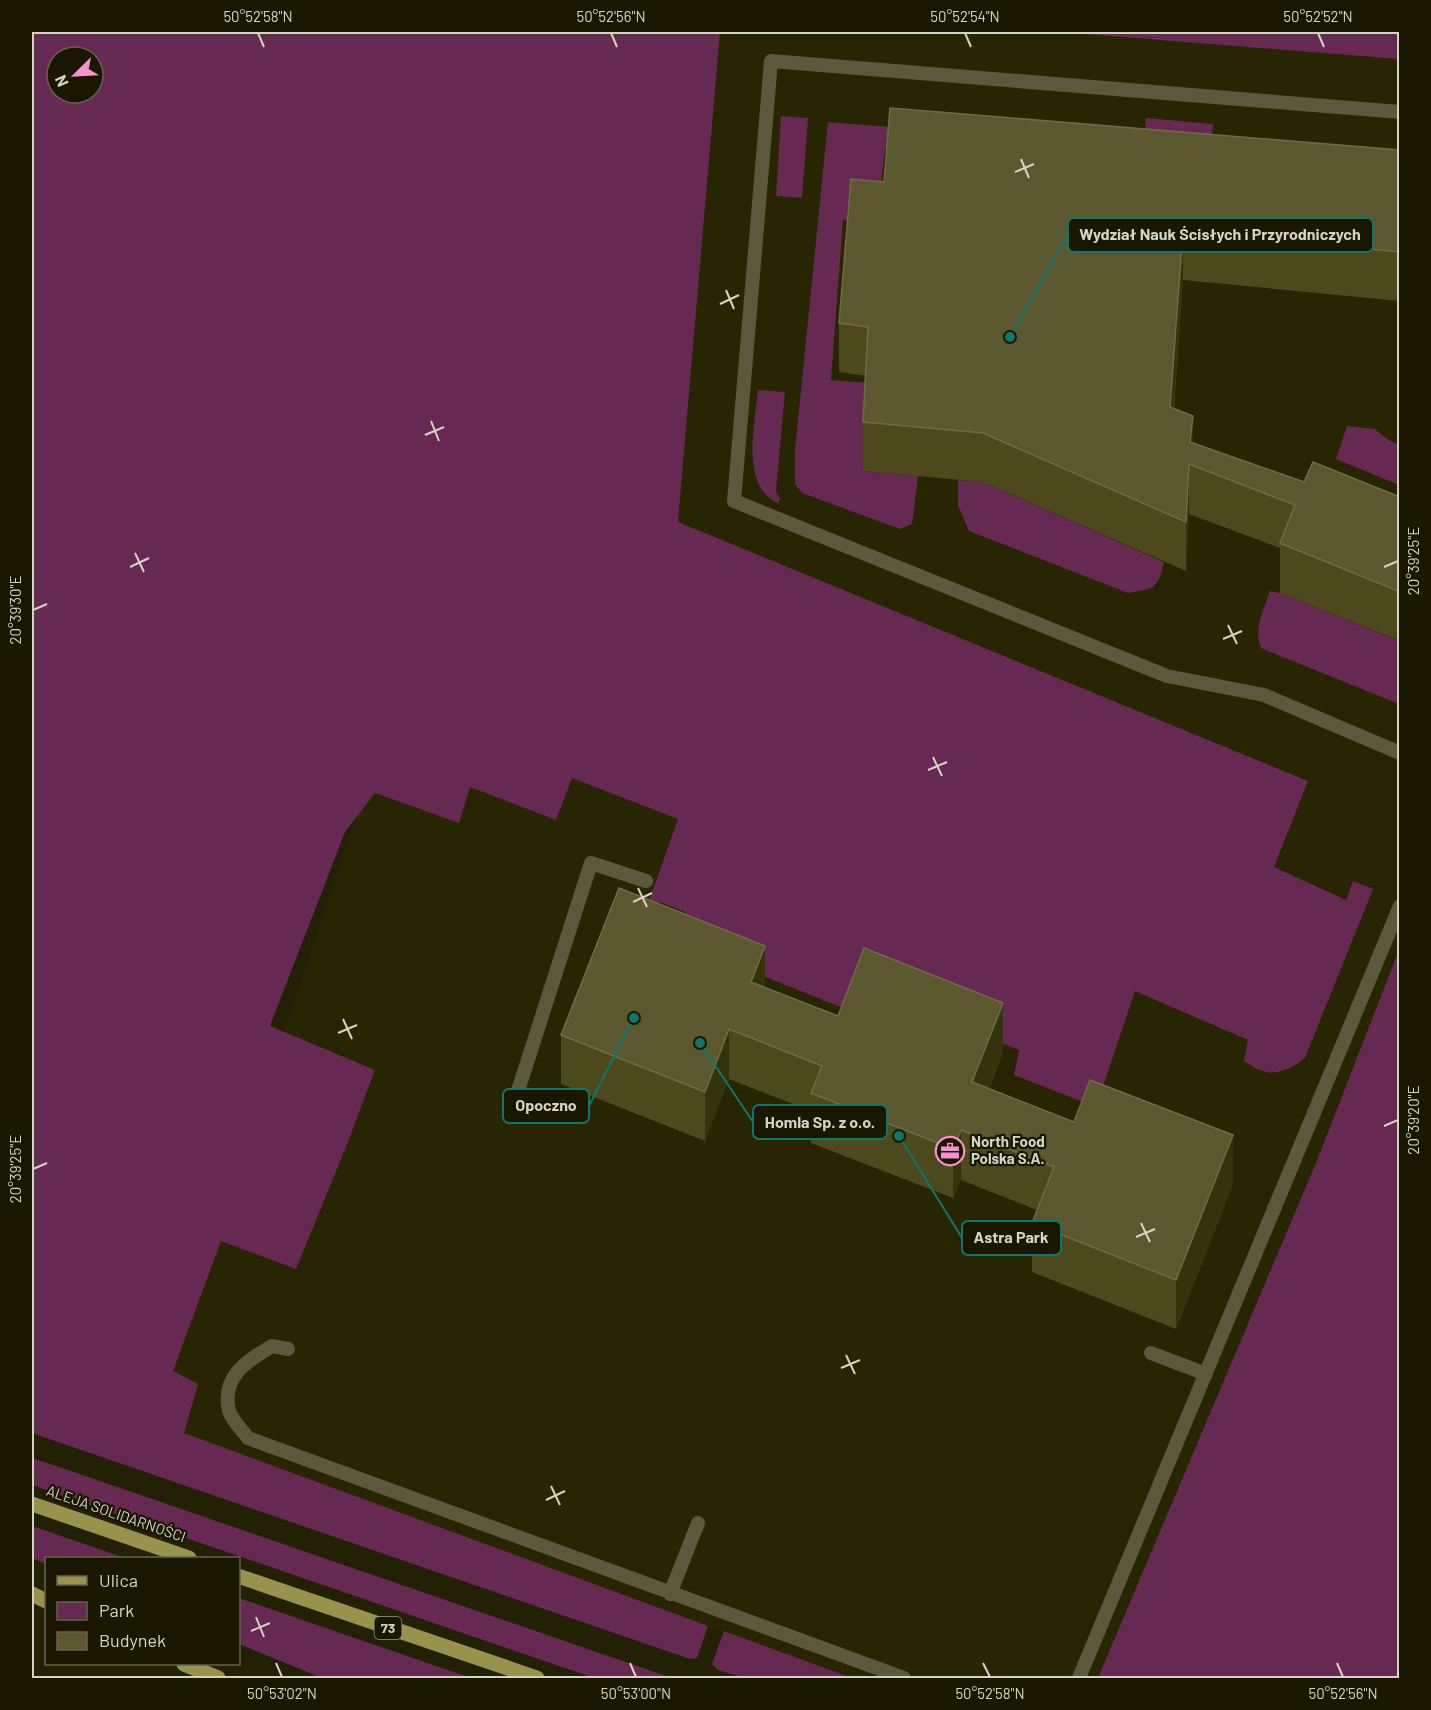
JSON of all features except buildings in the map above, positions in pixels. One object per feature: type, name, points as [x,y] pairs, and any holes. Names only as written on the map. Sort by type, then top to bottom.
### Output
[{"type":"main road","name":"ALEJA SOLIDARNOŚCI","points":[[32,1504],[186,1557]]},
{"type":"main road","name":"73","points":[[240,1577],[537,1678]]},
{"type":"main road","points":[[186,1665],[218,1678]]},
{"type":"lane","points":[[1400,112],[771,61],[734,501],[1167,676],[1264,695],[1400,753]]},
{"type":"lane","points":[[516,1097],[591,863],[646,881]]},
{"type":"lane","points":[[1079,1678],[1400,906]]},
{"type":"lane","points":[[288,1348],[273,1346],[244,1364],[228,1388],[230,1413],[248,1438],[904,1678]]},
{"type":"lane","points":[[1151,1353],[1206,1374]]},
{"type":"lane","points":[[670,1594],[698,1523]]},
{"type":"shaded area","points":[[720,32],[1059,32],[1399,59],[1399,1678],[852,1678],[151,1430],[461,503],[1308,781],[678,523]]},
{"type":"green space","points":[[32,32],[720,32],[678,522],[1308,781],[1274,867],[1346,900],[1353,881],[1373,889],[1305,1058],[1282,1071],[1271,1073],[1260,1070],[1244,1061],[1248,1040],[1135,991],[1096,1107],[1014,1075],[1019,1050],[861,989],[853,1012],[676,941],[686,912],[659,902],[646,929],[640,926],[678,819],[572,778],[556,820],[470,787],[459,823],[375,793],[345,832],[270,1026],[375,1070],[296,1269],[221,1241],[173,1371],[198,1384],[184,1433],[708,1626],[697,1658],[690,1659],[32,1433]]},
{"type":"green space","points":[[1059,32],[1399,32],[1399,59]]},
{"type":"green space","points":[[781,116],[808,118],[802,198],[776,196]]},
{"type":"green space","points":[[1146,118],[1213,124],[1212,136],[1145,129]]},
{"type":"green space","points":[[828,122],[1062,141],[1399,189],[885,149],[877,222],[843,220],[831,380],[868,383],[863,471],[918,476],[912,524],[900,529],[802,493],[795,484],[795,450]]},
{"type":"green space","points":[[758,390],[785,392],[776,491],[780,499],[778,503],[766,495],[758,484],[754,469],[753,436]]},
{"type":"green space","points":[[1347,426],[1375,429],[1399,445],[1399,485],[1336,459]]},
{"type":"green space","points":[[958,480],[983,482],[1164,562],[1157,583],[1150,588],[1128,593],[969,531],[958,505]]},
{"type":"green space","points":[[1270,591],[1399,641],[1399,704],[1261,648],[1259,627]]},
{"type":"green space","points":[[1399,950],[1399,1678],[1098,1678],[1316,1163]]},
{"type":"green space","points":[[32,1458],[672,1678],[594,1678],[93,1506],[32,1485]]},
{"type":"green space","points":[[32,1526],[122,1557],[45,1557],[45,1564],[32,1558]]},
{"type":"green space","points":[[240,1598],[471,1678],[322,1678],[240,1644]]},
{"type":"green space","points":[[724,1631],[852,1678],[744,1678],[718,1670],[712,1664]]},
{"type":"place","name":"Wydział Nauk Ścisłych i Przyrodniczych","points":[[1010,337]]},
{"type":"place","name":"Opoczno","points":[[634,1018]]},
{"type":"place","name":"Homla Sp. z o.o.","points":[[700,1043]]},
{"type":"place","name":"Astra Park","points":[[899,1136]]},
{"type":"place","name":"North Food Polska S.A.","points":[[950,1151]]}]
